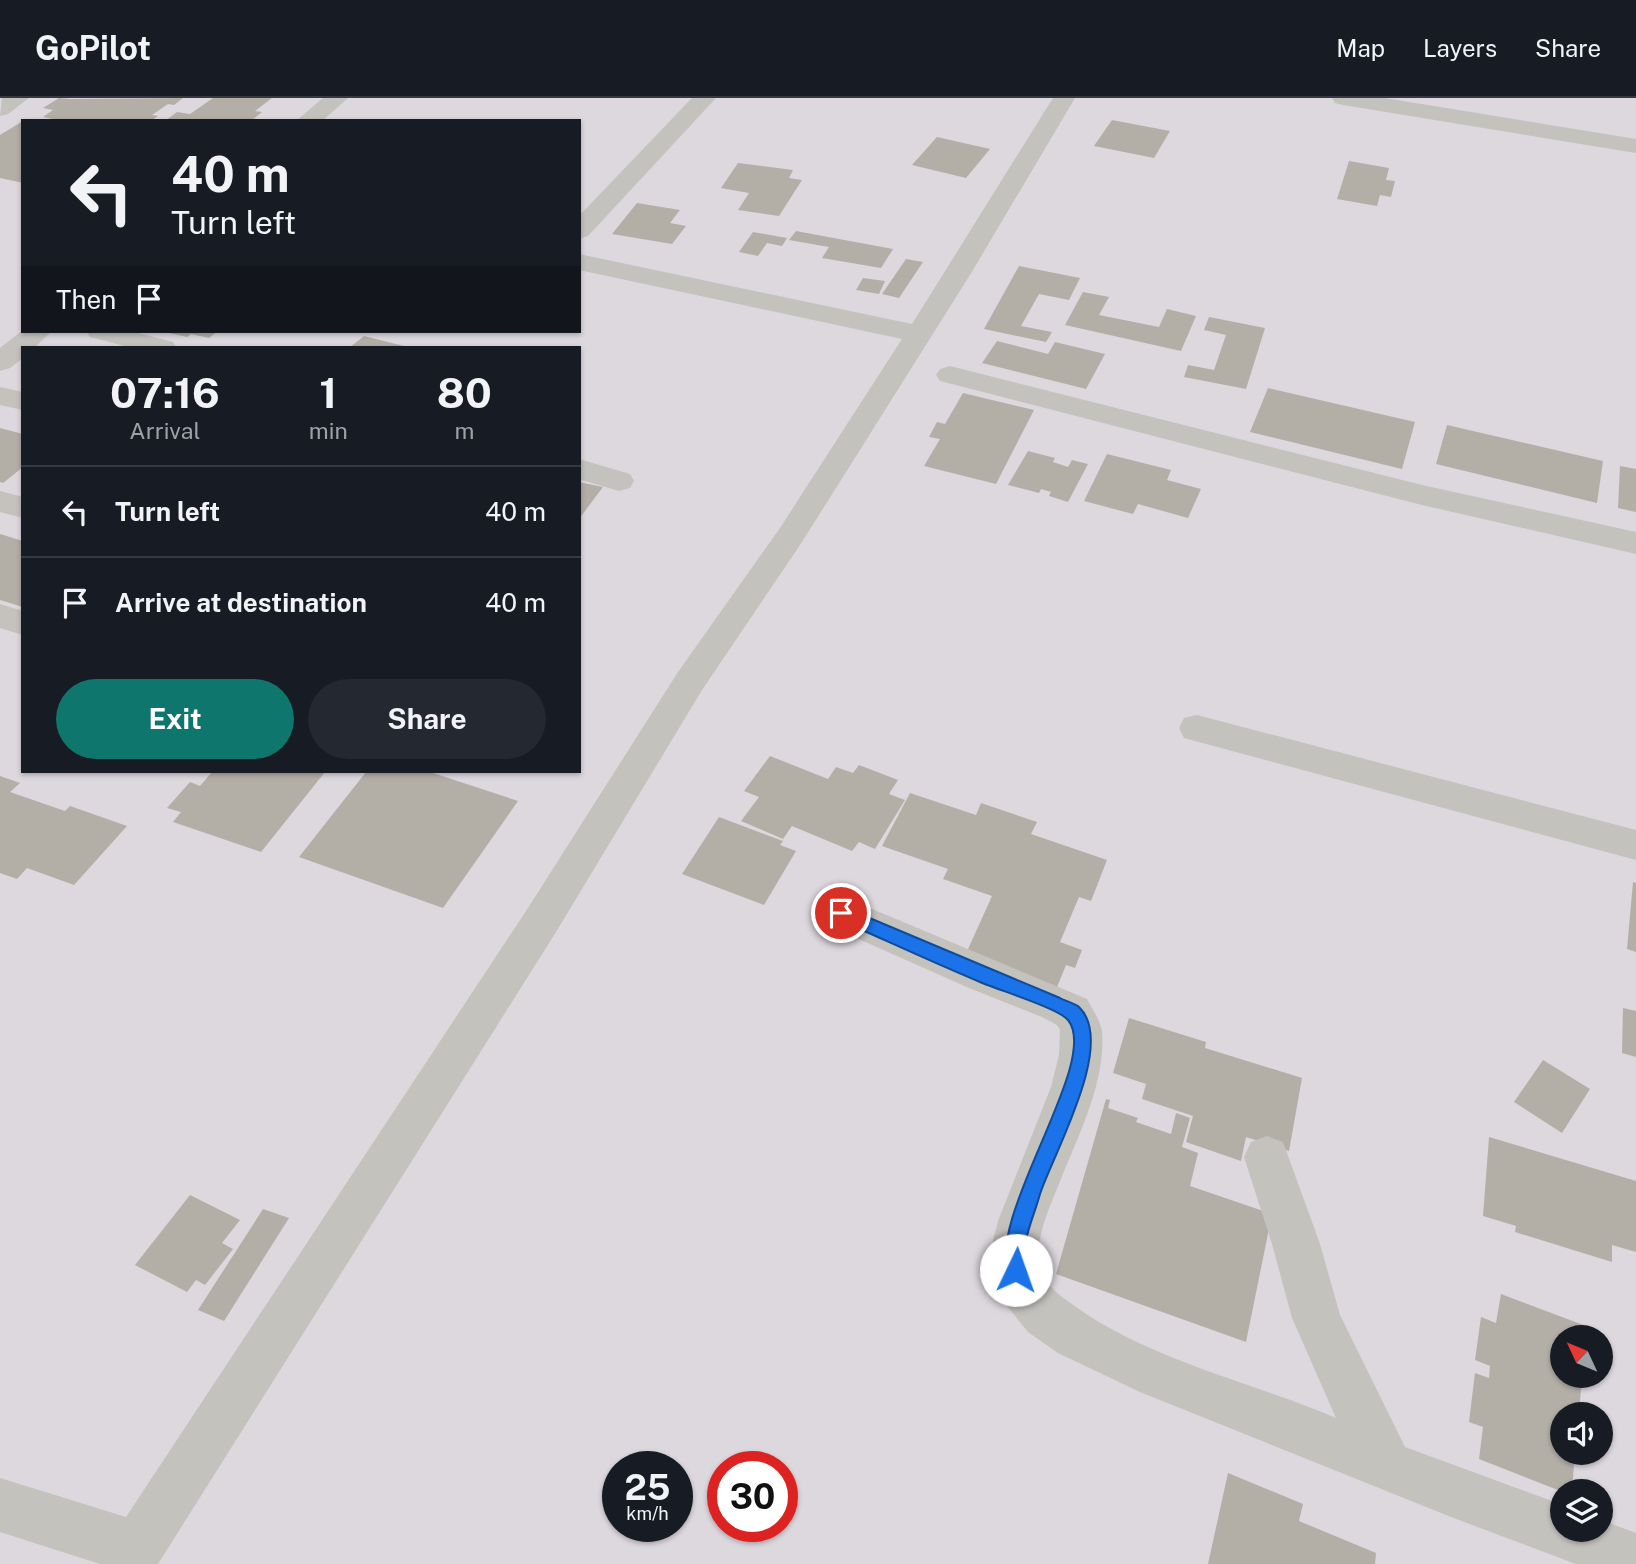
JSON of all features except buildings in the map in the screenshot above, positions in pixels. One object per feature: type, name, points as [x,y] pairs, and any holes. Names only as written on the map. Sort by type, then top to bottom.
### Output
[{"type":"street","points":[[0,109],[18,98]]},
{"type":"street","points":[[310,119],[337,98]]},
{"type":"street","points":[[581,230],[705,98]]},
{"type":"street","points":[[0,1505],[132,1555],[542,920],[690,681],[791,534],[919,334],[1064,98]]},
{"type":"street","points":[[1343,98],[1636,146]]},
{"type":"street","points":[[581,262],[919,334]]},
{"type":"street","points":[[0,362],[36,333]]},
{"type":"street","points":[[107,333],[156,346]]},
{"type":"street","points":[[950,375],[1422,495],[1636,543]]},
{"type":"street","points":[[0,396],[21,401]]},
{"type":"street","points":[[581,470],[619,481]]},
{"type":"street","points":[[0,501],[21,507]]},
{"type":"street","points":[[0,616],[21,622]]},
{"type":"street","points":[[1196,728],[1636,845]]},
{"type":"street","points":[[841,913],[1063,1008],[1073,1013],[1080,1026],[1082,1046],[1077,1079],[1032,1190],[1016,1242],[1016,1270],[1028,1297],[1046,1316],[1117,1357],[1388,1466],[1636,1560]]},
{"type":"street","points":[[1267,1157],[1296,1244],[1316,1318],[1388,1466]]},
{"type":"shaded area","points":[[0,98],[1636,98],[1636,1564],[0,1564]]},
{"type":"route","points":[[841,913],[986,977],[1054,1003],[1073,1013],[1080,1026],[1082,1046],[1077,1079],[1032,1190],[1016,1242],[1016,1270]]}]
